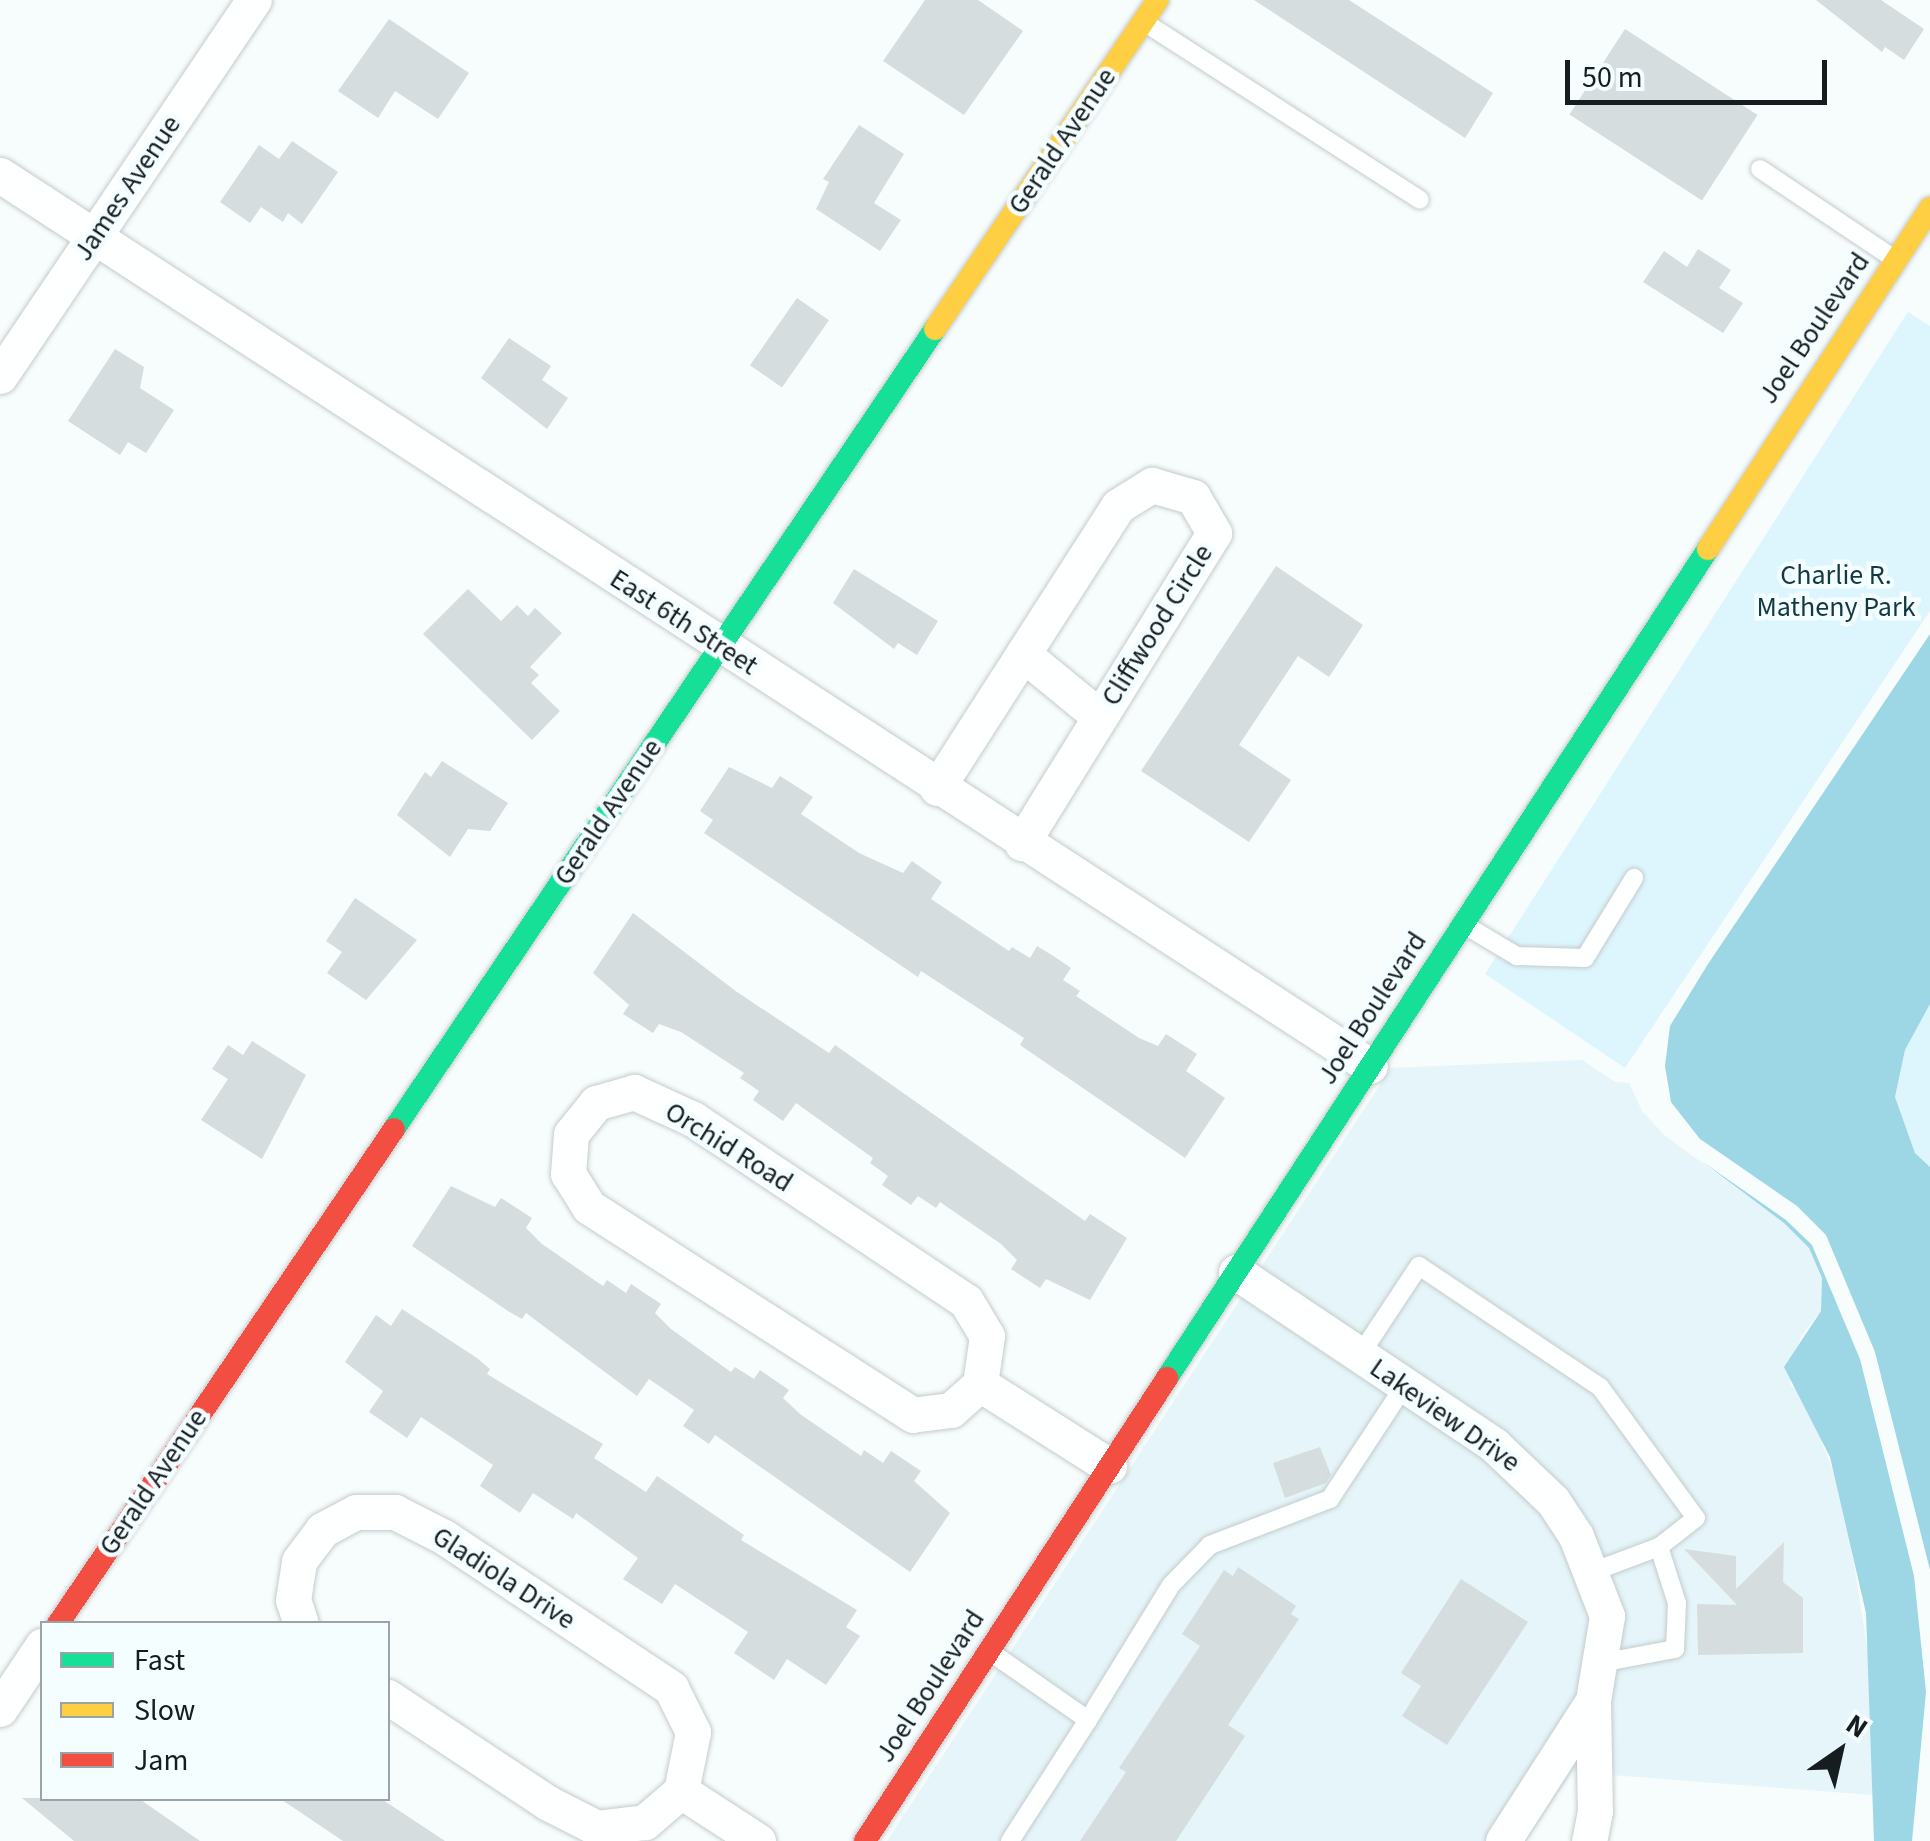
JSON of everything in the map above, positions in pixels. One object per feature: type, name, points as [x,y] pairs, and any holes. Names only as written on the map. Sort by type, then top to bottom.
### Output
[{"type":"street","name":"James Avenue","points":[[0,376],[254,0]]},
{"type":"street","name":"Gerald Avenue","points":[[60,1621],[1158,0]]},
{"type":"street","name":"East 6th Street","points":[[0,175],[1022,844],[1370,1066]]},
{"type":"street","name":"Joel Boulevard","points":[[865,1841],[1930,208]]},
{"type":"street","name":"Cliffwood Circle","points":[[937,788],[1118,506],[1152,485],[1193,497],[1214,533],[1022,844]]},
{"type":"street","name":"Cliffwood Circle","points":[[1023,654],[1100,717]]},
{"type":"street","name":"Orchid Road","points":[[634,1092],[692,1119],[966,1302],[987,1336],[980,1384],[952,1410],[913,1416],[879,1398],[590,1208],[568,1174],[571,1134],[596,1103],[634,1092]]},
{"type":"street","name":"Lakeview Drive","points":[[1236,1272],[1525,1471],[1553,1501],[1592,1572],[1607,1616],[1593,1701],[1589,1841]]},
{"type":"street","points":[[980,1384],[1109,1466]]},
{"type":"street","name":"Gladiola Drive","points":[[299,1621],[293,1600],[299,1561],[322,1530],[356,1512],[395,1512],[444,1537],[671,1688],[693,1732],[681,1791]]},
{"type":"street","points":[[0,1709],[40,1649]]},
{"type":"street","points":[[390,1698],[548,1803],[597,1828],[645,1822],[681,1791],[758,1841]]},
{"type":"street","points":[[1502,1841],[1593,1701]]},
{"type":"lane","points":[[1144,21],[1420,200]]},
{"type":"lane","points":[[1760,169],[1896,260]]},
{"type":"lane","points":[[1463,924],[1517,956],[1585,958],[1634,878]]},
{"type":"lane","points":[[1360,1355],[1419,1266],[1600,1387],[1696,1518],[1660,1547],[1592,1572]]},
{"type":"lane","points":[[1010,1841],[1171,1585],[1210,1545],[1330,1499],[1405,1385]]},
{"type":"lane","points":[[1600,1663],[1675,1650],[1676,1603],[1660,1547]]},
{"type":"lane","points":[[988,1651],[1088,1720]]},
{"type":"shaded area","points":[[1582,1060],[1615,1082],[1629,1083],[1642,1111],[1664,1135],[1784,1223],[1809,1248],[1822,1278],[1821,1311],[1801,1336],[1790,1384],[1807,1403],[1844,1500],[1873,1685],[1873,1795],[1572,1772],[1526,1841],[887,1841],[1391,1068]]},
{"type":"green space","name":"Charlie R. Matheny Park","points":[[1908,312],[1930,326],[1930,611],[1625,1068],[1485,974]]},
{"type":"green space","points":[[1930,1004],[1930,1167],[1915,1153],[1895,1097],[1905,1050]]},
{"type":"water","points":[[1930,634],[1930,1004],[1905,1050],[1895,1097],[1915,1153],[1930,1167],[1930,1570],[1875,1352],[1826,1235],[1797,1206],[1700,1139],[1671,1102],[1665,1066],[1670,1026],[1708,964]]},
{"type":"water","points":[[1700,1160],[1786,1220],[1812,1245],[1860,1359],[1914,1576],[1926,1692],[1912,1841],[1874,1841],[1866,1613],[1830,1457],[1784,1367],[1821,1311],[1822,1278],[1809,1248],[1784,1223]]},
{"type":"building","points":[[925,0],[978,0],[1023,31],[964,115],[883,61]]},
{"type":"building","points":[[1254,0],[1349,0],[1493,93],[1465,138]]},
{"type":"building","points":[[1816,0],[1881,0],[1924,29],[1904,60],[1885,47],[1882,52]]},
{"type":"building","points":[[389,19],[469,73],[438,119],[395,91],[378,118],[338,91]]},
{"type":"building","points":[[1625,29],[1758,115],[1702,201],[1569,115]]},
{"type":"building","points":[[859,125],[904,154],[874,203],[901,220],[880,251],[816,209],[829,182],[823,179]]},
{"type":"building","points":[[292,141],[338,172],[302,224],[288,213],[283,222],[261,207],[250,223],[220,202],[259,145],[279,159]]},
{"type":"building","points":[[1698,249],[1731,270],[1719,288],[1743,303],[1723,333],[1643,282],[1664,251],[1687,267]]},
{"type":"building","points":[[797,298],[829,320],[782,388],[750,365]]},
{"type":"building","points":[[509,338],[551,366],[542,380],[568,398],[547,429],[481,378]]},
{"type":"building","points":[[115,349],[144,367],[140,388],[174,410],[146,453],[128,442],[120,455],[68,421]]},
{"type":"building","points":[[1276,566],[1363,625],[1329,677],[1298,656],[1239,745],[1291,780],[1249,842],[1141,771]]},
{"type":"building","points":[[854,569],[938,621],[917,655],[898,643],[894,649],[833,603]]},
{"type":"building","points":[[468,589],[501,621],[517,605],[528,616],[535,608],[562,633],[530,667],[539,675],[531,683],[560,711],[532,740],[423,634]]},
{"type":"building","points":[[442,761],[508,803],[490,831],[468,829],[450,857],[397,815],[425,772],[431,777]]},
{"type":"building","points":[[729,767],[772,788],[780,776],[813,797],[801,814],[859,853],[903,873],[912,861],[942,882],[931,899],[1009,951],[1012,947],[1030,958],[1037,946],[1055,957],[1071,968],[1063,980],[1080,991],[1076,996],[1139,1038],[1158,1046],[1166,1034],[1197,1054],[1186,1071],[1225,1098],[1185,1158],[1020,1045],[1024,1038],[921,971],[918,977],[704,833],[713,820],[700,811]]},
{"type":"building","points":[[355,898],[417,940],[366,1000],[327,973],[342,952],[326,941]]},
{"type":"building","points":[[633,913],[737,992],[829,1053],[835,1045],[1085,1221],[1090,1214],[1127,1238],[1090,1300],[1046,1279],[1040,1288],[1011,1269],[1017,1260],[1001,1244],[940,1202],[936,1208],[918,1196],[911,1205],[882,1185],[888,1176],[870,1163],[873,1158],[796,1103],[783,1121],[753,1100],[759,1091],[740,1078],[744,1073],[681,1032],[659,1024],[653,1033],[623,1014],[629,1005],[593,973]]},
{"type":"building","points":[[252,1041],[306,1075],[262,1159],[201,1120],[228,1079],[212,1069],[228,1045],[243,1055]]},
{"type":"building","points":[[451,1186],[495,1207],[501,1198],[532,1218],[526,1228],[542,1244],[603,1286],[607,1280],[626,1293],[631,1284],[661,1304],[655,1313],[671,1329],[731,1372],[735,1367],[754,1379],[760,1370],[789,1390],[783,1398],[800,1414],[861,1456],[864,1450],[883,1463],[891,1451],[921,1471],[914,1481],[950,1513],[910,1572],[715,1435],[709,1444],[683,1426],[694,1410],[649,1379],[637,1396],[526,1313],[522,1319],[508,1311],[412,1246]]},
{"type":"building","points":[[402,1309],[477,1358],[490,1369],[487,1374],[603,1444],[594,1458],[646,1492],[657,1476],[744,1535],[741,1540],[857,1610],[846,1627],[860,1636],[826,1685],[787,1659],[774,1680],[734,1653],[748,1632],[675,1584],[662,1604],[623,1579],[638,1558],[576,1513],[573,1519],[533,1493],[520,1513],[480,1486],[493,1465],[421,1417],[407,1438],[369,1412],[383,1391],[345,1362],[376,1315],[391,1326]]},
{"type":"building","points":[[1320,1447],[1331,1475],[1326,1483],[1285,1498],[1273,1463]]},
{"type":"building","points":[[1784,1542],[1783,1582],[1803,1598],[1803,1653],[1698,1655],[1697,1604],[1737,1605],[1684,1549],[1736,1556],[1736,1589]]},
{"type":"building","points":[[1238,1567],[1296,1606],[1291,1614],[1299,1619],[1228,1725],[1245,1736],[1176,1841],[1080,1841],[1126,1772],[1119,1768],[1200,1646],[1182,1634],[1224,1570],[1233,1576]]},
{"type":"building","points":[[1461,1579],[1528,1622],[1447,1745],[1402,1716],[1421,1686],[1401,1673]]},
{"type":"building","points":[[22,1798],[142,1801],[200,1841],[74,1841]]},
{"type":"building","points":[[283,1801],[385,1801],[445,1841],[343,1841]]},
{"type":"traffic: fast","points":[[394,1129],[935,329]]},
{"type":"traffic: fast","points":[[1167,1378],[1708,549]]},
{"type":"traffic: slow","points":[[935,329],[1158,0]]},
{"type":"traffic: slow","points":[[1708,549],[1930,208]]},
{"type":"traffic: jam","points":[[60,1621],[394,1129]]},
{"type":"traffic: jam","points":[[865,1841],[1167,1378]]}]
